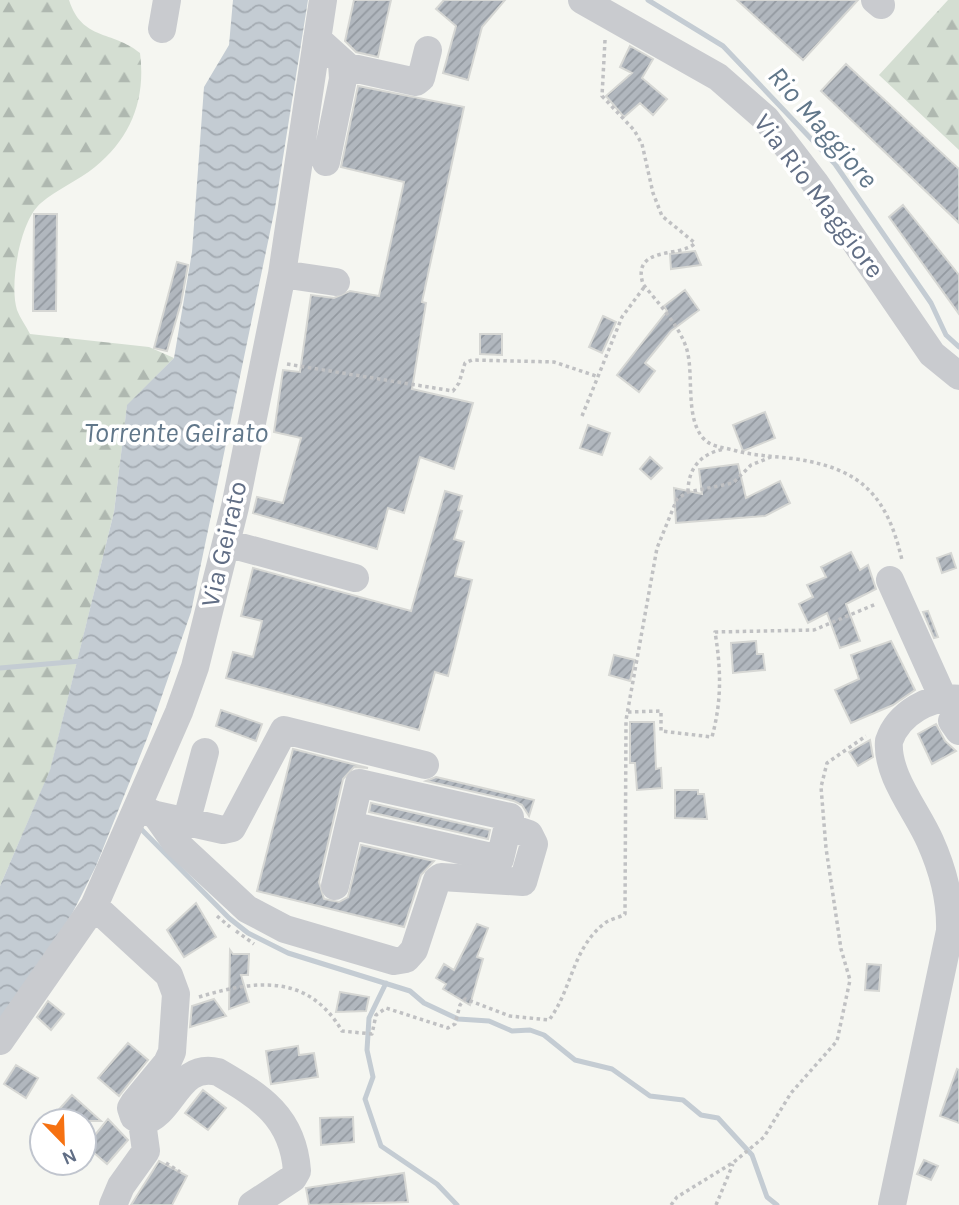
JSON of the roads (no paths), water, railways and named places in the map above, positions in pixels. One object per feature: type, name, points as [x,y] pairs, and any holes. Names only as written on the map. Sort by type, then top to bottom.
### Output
[{"type":"street","points":[[162,29],[167,0]]},
{"type":"street","name":"Via Geirato","points":[[0,1041],[94,906],[147,811],[195,667],[226,543],[282,274],[323,0]]},
{"type":"street","name":"Via Rio Maggiore","points":[[582,0],[718,77],[766,119],[815,183],[932,354],[959,376]]},
{"type":"street","points":[[317,38],[324,41],[342,63],[343,79],[326,162]]},
{"type":"street","points":[[342,63],[416,82],[421,78],[428,50]]},
{"type":"street","points":[[282,274],[336,282]]},
{"type":"street","points":[[226,543],[355,579]]},
{"type":"street","points":[[897,580],[953,712]]},
{"type":"street","points":[[892,1205],[950,930],[951,906],[930,842],[890,756],[891,735],[906,716],[919,707],[953,712]]},
{"type":"street","points":[[147,811],[186,823],[223,830],[232,828],[284,730],[425,765]]},
{"type":"street","points":[[186,823],[205,752]]},
{"type":"street","points":[[335,886],[349,825],[359,783],[510,817],[500,859],[349,825]]},
{"type":"street","points":[[147,811],[176,843],[247,909],[285,929],[394,961],[406,959],[414,950],[438,880],[442,877],[523,882],[534,844],[529,834],[508,827]]},
{"type":"street","points":[[94,906],[169,975],[177,1003],[172,1052],[167,1063],[131,1108],[134,1117],[142,1122]]},
{"type":"street","points":[[142,1122],[153,1118],[183,1081],[209,1070],[231,1080],[269,1104],[290,1138],[297,1171],[293,1178],[252,1205]]},
{"type":"street","points":[[113,1205],[121,1186],[146,1151],[142,1122]]},
{"type":"water","name":"Torrente Geirato","points":[[233,0],[308,0],[275,208],[191,612],[148,736],[96,866],[72,914],[0,1020],[0,886],[50,770],[114,512],[127,405],[174,358],[192,252],[204,87],[229,45]]},
{"type":"waterway","name":"Rio Maggiore","points":[[648,0],[723,46],[835,164],[931,303],[946,335],[959,347]]},
{"type":"waterway","points":[[0,668],[81,661]]},
{"type":"waterway","points":[[141,829],[229,918],[248,933],[288,953],[410,991],[424,1003],[458,1019],[489,1021],[512,1031],[530,1030],[544,1035],[575,1060],[612,1069],[650,1096],[683,1100],[701,1115],[718,1118],[752,1155],[767,1197],[777,1205]]},
{"type":"waterway","points":[[386,983],[369,1018],[367,1050],[373,1077],[365,1099],[381,1146],[437,1184],[457,1205]]}]
